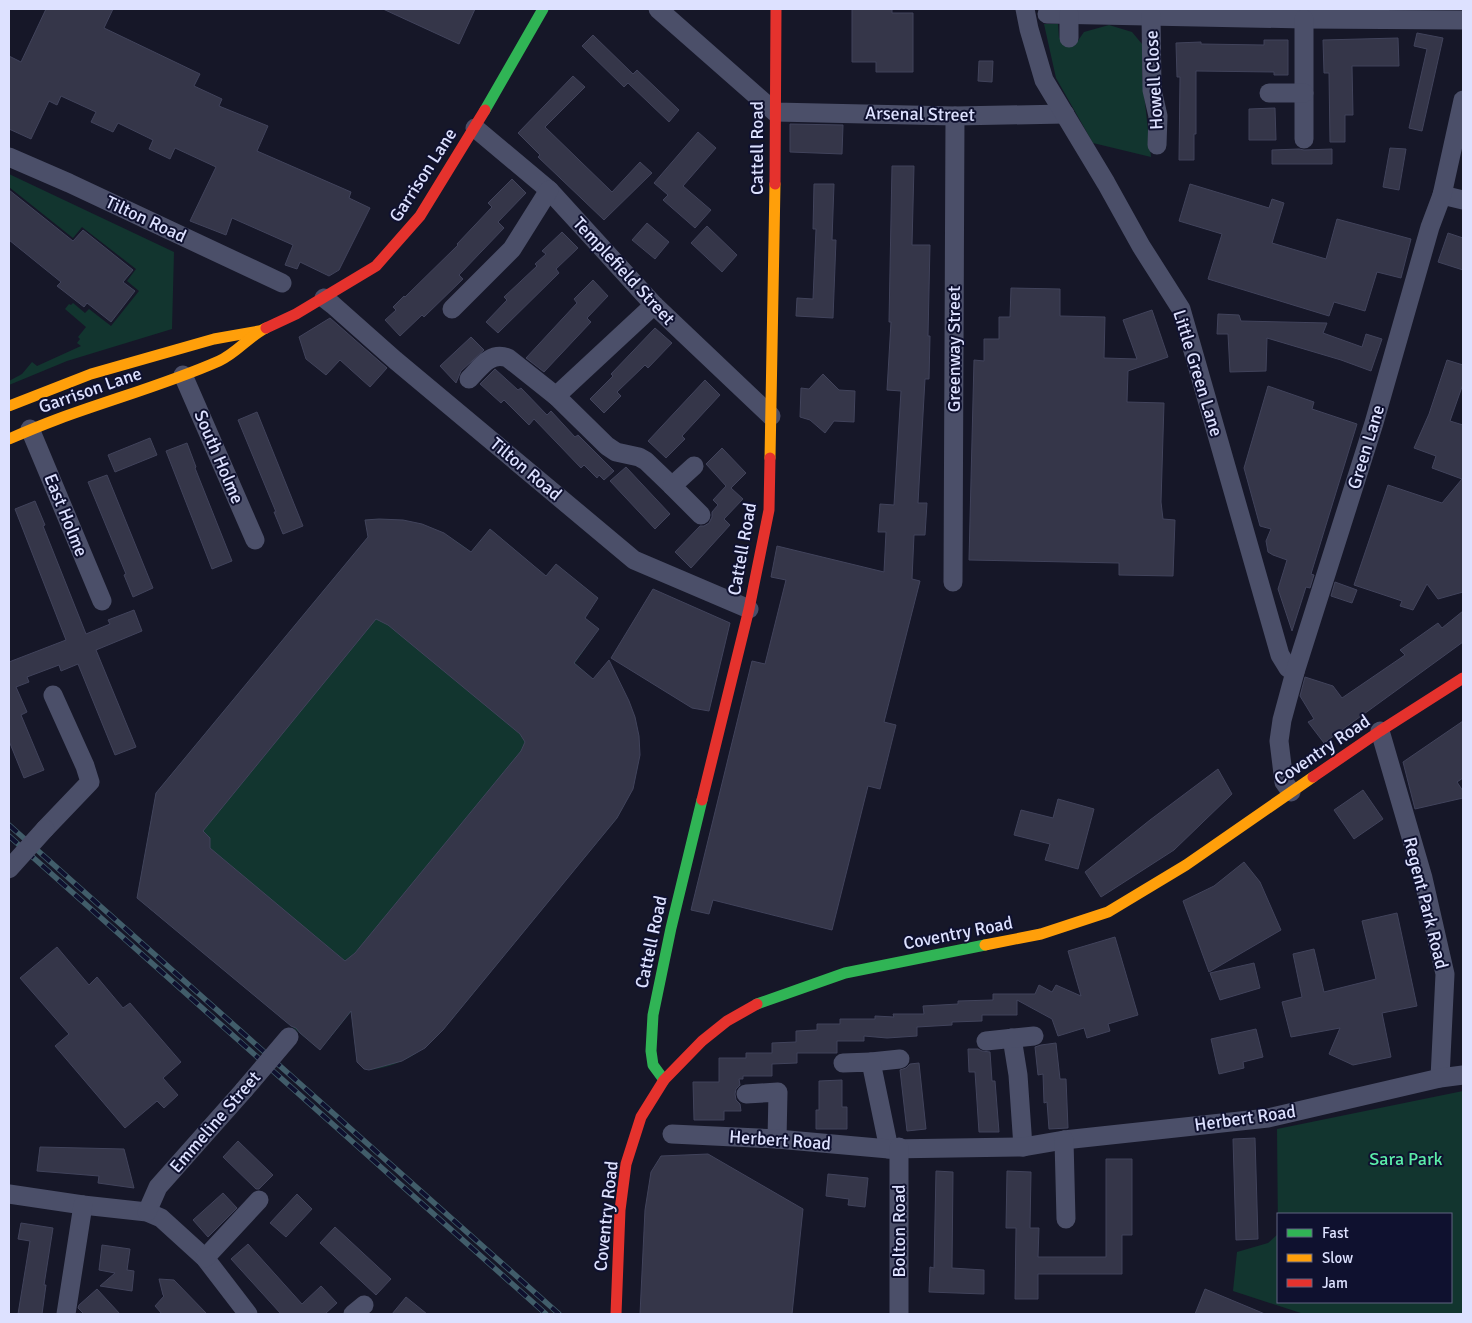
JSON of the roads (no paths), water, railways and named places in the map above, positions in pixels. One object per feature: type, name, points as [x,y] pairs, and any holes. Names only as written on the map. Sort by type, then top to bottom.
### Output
[{"type":"street","name":"Garrison Lane","points":[[22,414],[183,375],[221,360],[236,351],[260,331],[296,314],[376,266],[420,216],[475,128],[543,9]]},
{"type":"street","points":[[658,9],[775,112]]},
{"type":"street","name":"Cattell Road","points":[[664,1080],[653,1065],[651,1051],[653,1016],[671,928],[749,609],[769,510],[775,238],[776,9]]},
{"type":"street","name":"Little Green Lane","points":[[1025,9],[1044,80],[1141,246],[1181,309],[1280,655],[1288,668],[1295,672]]},
{"type":"street","points":[[1047,14],[1463,20]]},
{"type":"street","points":[[1069,14],[1069,38]]},
{"type":"street","name":"Howell Close","points":[[1151,15],[1152,90],[1158,116],[1157,146]]},
{"type":"street","points":[[1304,19],[1304,139]]},
{"type":"street","points":[[1269,94],[1304,93]]},
{"type":"street","name":"Green Lane","points":[[1291,792],[1284,782],[1279,741],[1282,720],[1295,672],[1374,423],[1430,227],[1442,195],[1463,100]]},
{"type":"street","name":"Arsenal Street","points":[[775,112],[955,116],[1065,114]]},
{"type":"street","name":"Greenway Street","points":[[953,582],[955,116]]},
{"type":"street","name":"Templefield Street","points":[[475,128],[549,190],[654,305],[771,416]]},
{"type":"street","name":"Tilton Road","points":[[9,157],[69,183],[282,283]]},
{"type":"street","points":[[452,309],[512,249],[549,190]]},
{"type":"street","points":[[1442,195],[1463,200]]},
{"type":"street","name":"Tilton Road","points":[[324,298],[395,360],[634,560],[749,609]]},
{"type":"street","points":[[556,396],[654,305]]},
{"type":"street","name":"Garrison Lane","points":[[9,439],[22,414],[91,374],[214,339],[260,331]]},
{"type":"street","points":[[469,379],[488,359],[498,356],[508,358],[556,396],[607,446],[616,452],[639,457],[646,461],[701,515]]},
{"type":"street","name":"South Holme","points":[[183,375],[255,540]]},
{"type":"street","name":"East Holme","points":[[22,414],[102,601]]},
{"type":"street","points":[[672,486],[694,466]]},
{"type":"street","name":"Coventry Road","points":[[616,1314],[620,1210],[626,1164],[641,1117],[664,1080],[702,1041],[727,1021],[756,1004],[845,973],[1041,934],[1108,912],[1186,865],[1380,731],[1463,678]]},
{"type":"street","points":[[9,869],[90,782],[85,766],[53,695]]},
{"type":"street","name":"Regent Park Road","points":[[1380,731],[1423,878],[1445,974],[1440,1078]]},
{"type":"street","points":[[986,1041],[1034,1036]]},
{"type":"street","name":"Emmeline Street","points":[[147,1212],[158,1187],[289,1037]]},
{"type":"street","points":[[1012,1038],[1018,1075],[1023,1147]]},
{"type":"street","points":[[843,1063],[900,1058]]},
{"type":"street","points":[[871,1062],[894,1148]]},
{"type":"street","name":"Herbert Road","points":[[672,1134],[777,1139],[894,1148],[1023,1147],[1064,1140],[1268,1118],[1440,1078],[1463,1075]]},
{"type":"street","points":[[746,1094],[778,1092],[777,1139]]},
{"type":"street","points":[[1064,1140],[1066,1219]]},
{"type":"street","name":"Bolton Road","points":[[894,1148],[899,1314]]},
{"type":"street","points":[[9,1194],[147,1212],[161,1218],[205,1258],[248,1314]]},
{"type":"street","points":[[205,1258],[259,1200]]},
{"type":"street","points":[[66,1314],[83,1205]]},
{"type":"railway","points":[[9,825],[559,1314]]},
{"type":"railway","points":[[9,836],[546,1314]]},
{"type":"park label","name":"Sara Park","points":[[1406,1159]]}]
